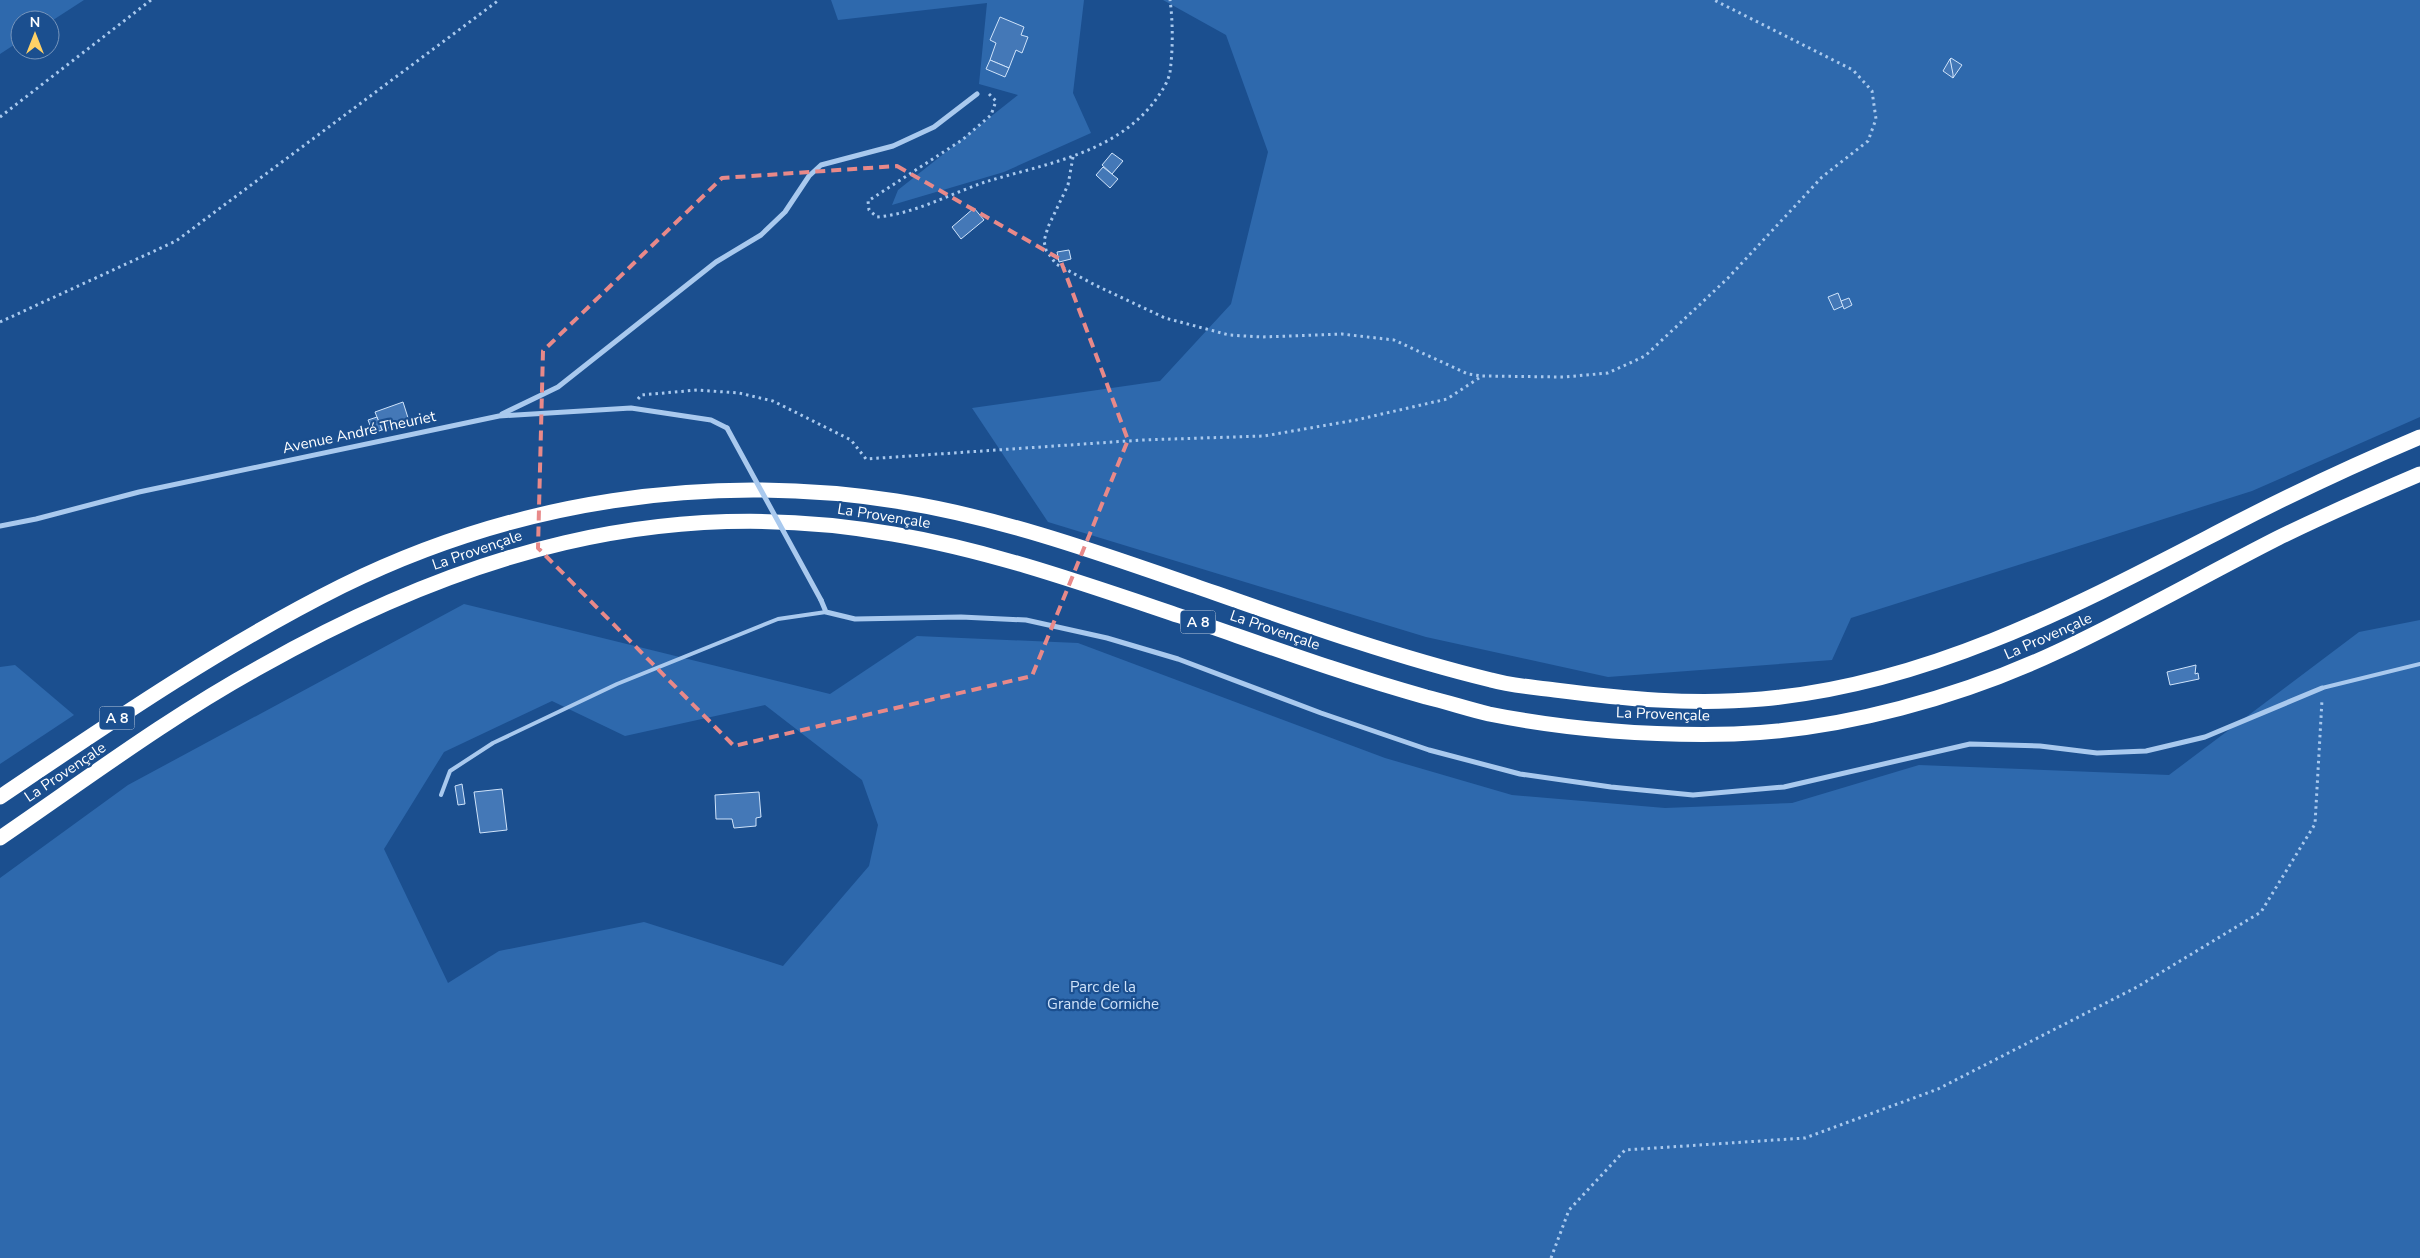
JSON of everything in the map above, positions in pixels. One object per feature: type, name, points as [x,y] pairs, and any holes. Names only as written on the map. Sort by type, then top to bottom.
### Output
[{"type":"highway","name":"La Provençale","points":[[0,797],[110,722],[237,643],[345,585],[436,546],[526,518],[628,496],[724,489],[810,492],[895,501],[974,516],[1064,540],[1252,606],[1406,656],[1497,682],[1597,696],[1698,702],[1760,699],[1835,690],[1914,669],[1997,640],[2108,590],[2305,488],[2420,437]]},
{"type":"highway","name":"La Provençale","points":[[0,838],[181,715],[254,670],[378,605],[456,574],[529,550],[597,535],[668,525],[740,521],[806,523],[887,532],[967,548],[1042,570],[1359,678],[1485,713],[1564,726],[1620,731],[1657,734],[1741,734],[1866,716],[1924,702],[1999,677],[2055,654],[2138,613],[2277,539],[2420,474]]},
{"type":"street","points":[[499,416],[558,387],[716,262],[761,235],[785,212],[808,176],[821,165],[893,146],[934,127],[977,94]]},
{"type":"street","name":"Avenue André Theuriet","points":[[0,526],[36,519],[148,490],[499,416],[630,408],[711,420],[727,428],[826,612]]},
{"type":"street","points":[[826,612],[855,619],[962,616],[1026,620],[1107,638],[1178,659],[1321,713],[1456,758],[1520,774],[1693,795],[1784,787],[1970,744],[2040,746],[2097,753],[2146,751],[2205,737],[2322,688]]},
{"type":"lane","points":[[441,795],[450,770],[493,743],[599,693],[778,619],[826,612]]},
{"type":"lane","points":[[2322,688],[2420,664]]},
{"type":"path","points":[[0,117],[151,0]]},
{"type":"path","points":[[0,322],[176,241],[499,0]]},
{"type":"path","points":[[977,94],[989,93],[996,101],[991,115],[962,140],[868,201],[869,210],[877,217],[890,216],[958,191],[1073,157],[1099,146],[1141,119],[1160,94],[1170,74],[1170,0]]},
{"type":"path","points":[[1073,157],[1068,184],[1048,227],[1044,241],[1046,250],[1056,264],[1095,285],[1166,318],[1229,336],[1262,337],[1342,334],[1394,340],[1468,374],[1482,376],[1564,378],[1608,374],[1645,356],[1728,278],[1822,177],[1868,141],[1876,119],[1872,92],[1853,70],[1714,0]]},
{"type":"path","points":[[630,408],[641,395],[697,390],[739,393],[773,401],[851,440],[866,458],[1142,440],[1264,436],[1356,420],[1447,398],[1482,376]]},
{"type":"path","points":[[1551,1258],[1570,1210],[1625,1150],[1805,1138],[1938,1089],[2137,987],[2261,912],[2315,824],[2322,688]]},
{"type":"highlighted area","points":[[897,166],[1060,259],[1128,440],[1032,676],[734,746],[538,548],[543,351],[722,178]]},
{"type":"green space","points":[[0,0],[84,0],[60,16],[60,10],[10,10],[10,48],[0,54]]},
{"type":"green space","points":[[831,0],[1084,0],[1073,93],[1091,133],[1004,172],[892,205],[898,190],[1018,95],[979,84],[987,3],[838,20]]},
{"type":"green space","points":[[1163,0],[2420,0],[2420,417],[2252,491],[1851,618],[1832,660],[1608,677],[1426,637],[1048,522],[972,408],[1160,381],[1231,304],[1268,152],[1226,35]]},
{"type":"green space","name":"Parc de la Grande Corniche","points":[[464,604],[830,694],[917,636],[1078,643],[1385,758],[1512,795],[1665,808],[1792,803],[1919,765],[2169,775],[2359,632],[2420,620],[2420,1258],[0,1258],[0,878],[128,785]],"holes":[[[552,701],[625,736],[765,705],[862,780],[878,825],[869,866],[783,966],[644,922],[499,951],[448,983],[384,849],[444,752]]]},
{"type":"green space","points":[[15,665],[74,715],[0,764],[0,667]]},
{"type":"building","points":[[1000,17],[1024,27],[1021,35],[1028,37],[1022,53],[1016,50],[1009,68],[990,60],[996,43],[990,40]]},
{"type":"building","points":[[1950,59],[1962,65],[1953,78]]},
{"type":"building","points":[[1950,59],[1953,74],[1953,78],[1943,71]]},
{"type":"building","points":[[990,60],[1009,68],[1005,77],[986,69]]},
{"type":"building","points":[[1112,153],[1123,161],[1112,174],[1102,165]]},
{"type":"building","points":[[1103,167],[1118,179],[1110,188],[1096,175]]},
{"type":"building","points":[[974,208],[984,220],[961,239],[952,227]]},
{"type":"building","points":[[1069,250],[1071,259],[1059,262],[1057,252]]},
{"type":"building","points":[[1838,293],[1843,306],[1834,310],[1828,297]]},
{"type":"building","points":[[1849,298],[1852,305],[1844,309],[1841,301]]},
{"type":"building","points":[[403,402],[409,421],[382,430],[375,412]]},
{"type":"building","points":[[377,417],[382,430],[373,433],[368,420]]},
{"type":"building","points":[[2196,665],[2195,674],[2198,673],[2199,679],[2170,685],[2167,672]]},
{"type":"building","points":[[462,784],[465,804],[458,805],[455,786]]},
{"type":"building","points":[[502,789],[507,830],[480,833],[474,792]]},
{"type":"building","points":[[759,792],[761,817],[756,818],[756,826],[734,828],[732,819],[716,819],[715,795]]}]
